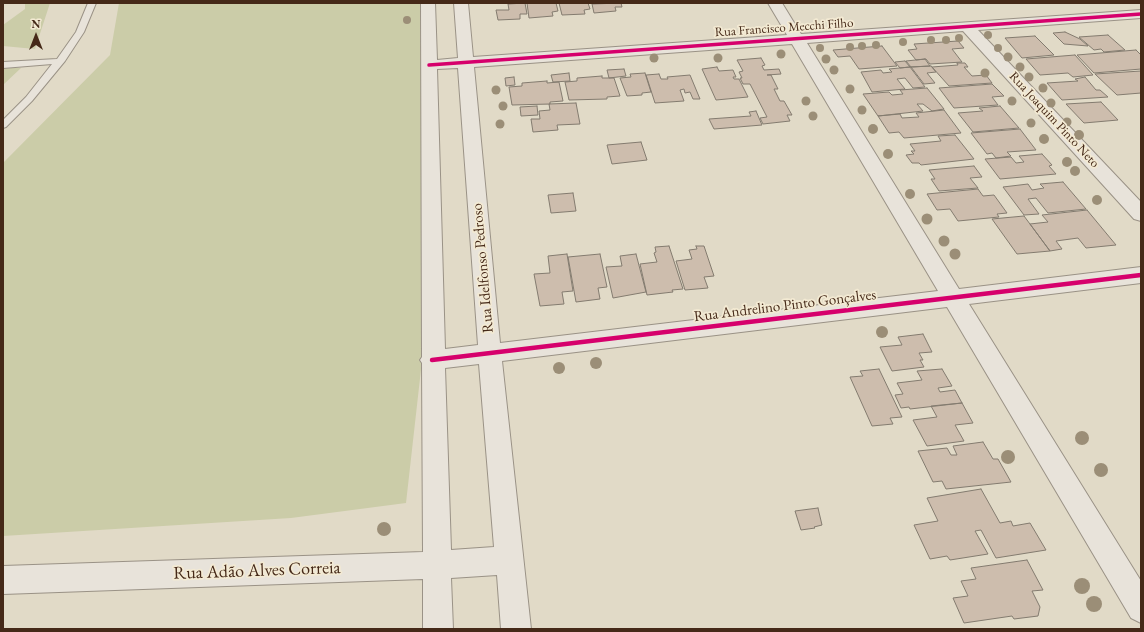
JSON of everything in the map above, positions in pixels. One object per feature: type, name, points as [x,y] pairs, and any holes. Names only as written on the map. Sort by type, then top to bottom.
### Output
[{"type":"street","points":[[428,3],[432,360],[438,629]]},
{"type":"street","name":"Rua Idelfonso Pedroso","points":[[461,3],[490,354],[516,629]]},
{"type":"street","points":[[775,3],[1141,608]]},
{"type":"street","points":[[1115,3],[1135,15],[1141,25]]},
{"type":"street","name":"Rua Francisco Mecchi Filho","points":[[429,65],[1135,15]]},
{"type":"street","name":"Rua Joaquim Pinto Neto","points":[[967,27],[1141,214]]},
{"type":"street","name":"Rua Andrelino Pinto Gonçalves","points":[[432,360],[1141,275]]},
{"type":"street","name":"Rua Adão Alves Correia","points":[[3,580],[436,565],[510,560]]},
{"type":"lane","points":[[3,125],[29,99],[61,61],[80,32],[92,3]]},
{"type":"lane","points":[[3,65],[61,61]]},
{"type":"green space","points":[[25,3],[50,3],[35,49],[3,46],[3,25],[25,9]]},
{"type":"green space","points":[[119,3],[420,3],[425,334],[406,503],[291,518],[3,536],[3,163],[110,55]]},
{"type":"green space","points":[[21,68],[3,85],[3,69]]},
{"type":"building","points":[[525,3],[527,14],[520,14],[520,19],[498,20],[496,10],[509,10],[508,4]]},
{"type":"building","points":[[527,3],[556,3],[558,11],[552,12],[553,16],[529,18]]},
{"type":"building","points":[[559,3],[588,3],[590,9],[584,10],[585,14],[562,15]]},
{"type":"building","points":[[621,3],[622,7],[615,7],[616,11],[594,13],[592,4]]},
{"type":"building","points":[[1065,32],[1080,39],[1088,46],[1064,44],[1053,33]]},
{"type":"building","points":[[1108,35],[1125,50],[1104,52],[1101,49],[1094,50],[1079,37]]},
{"type":"building","points":[[1035,36],[1054,55],[1022,58],[1005,38]]},
{"type":"building","points":[[958,41],[964,48],[952,49],[962,62],[930,64],[926,59],[916,60],[908,50],[917,49],[914,44]]},
{"type":"building","points":[[882,46],[897,66],[859,69],[850,56],[838,57],[833,50]]},
{"type":"building","points":[[1136,50],[1141,55],[1141,69],[1094,73],[1077,55]]},
{"type":"building","points":[[1075,55],[1093,75],[1073,77],[1068,73],[1040,75],[1026,59]]},
{"type":"building","points":[[761,58],[765,65],[762,66],[764,70],[779,69],[781,74],[767,75],[771,75],[778,89],[774,89],[780,101],[784,101],[792,115],[787,115],[790,121],[763,124],[760,118],[767,117],[750,84],[743,84],[740,78],[742,78],[739,72],[743,71],[737,60]]},
{"type":"building","points":[[925,59],[930,66],[911,67],[906,61]]},
{"type":"building","points":[[905,61],[910,67],[900,68],[895,62]]},
{"type":"building","points":[[957,63],[965,63],[968,67],[964,67],[972,76],[986,75],[992,83],[949,86],[932,67],[958,65]]},
{"type":"building","points":[[931,66],[936,72],[927,73],[935,83],[924,84],[911,67]]},
{"type":"building","points":[[717,67],[719,71],[733,70],[736,77],[733,77],[734,79],[739,79],[748,97],[716,100],[702,69]]},
{"type":"building","points":[[910,67],[925,87],[913,88],[905,78],[897,79],[905,89],[872,92],[861,72],[881,70],[883,73],[892,72],[889,69]]},
{"type":"building","points":[[624,69],[626,76],[609,78],[607,70]]},
{"type":"building","points":[[1141,71],[1141,93],[1117,95],[1095,74]]},
{"type":"building","points":[[569,73],[570,81],[553,82],[551,75]]},
{"type":"building","points":[[645,73],[651,92],[642,93],[642,95],[627,96],[620,78],[631,77],[630,74]]},
{"type":"building","points":[[659,74],[661,79],[690,75],[700,99],[693,99],[690,92],[685,93],[684,89],[680,90],[684,101],[655,103],[646,75]]},
{"type":"building","points":[[602,76],[602,78],[614,78],[620,96],[607,97],[607,99],[569,100],[565,82],[577,81],[577,78]]},
{"type":"building","points":[[514,77],[515,85],[506,86],[505,78]]},
{"type":"building","points":[[1085,77],[1096,90],[1100,90],[1108,97],[1062,100],[1047,83],[1078,81],[1075,79]]},
{"type":"building","points":[[547,81],[547,83],[559,82],[563,101],[550,102],[550,104],[512,105],[509,87],[522,86],[522,83]]},
{"type":"building","points":[[992,84],[1004,96],[992,97],[998,105],[954,108],[939,88]]},
{"type":"building","points":[[927,88],[944,109],[932,111],[923,104],[917,104],[923,111],[878,116],[863,94],[889,92],[892,95],[903,94],[900,90]]},
{"type":"building","points":[[1101,102],[1118,120],[1084,123],[1066,104]]},
{"type":"building","points":[[576,103],[580,124],[557,125],[558,130],[533,132],[531,119],[540,119],[539,111],[550,110],[549,104]]},
{"type":"building","points":[[537,106],[538,115],[521,116],[520,107]]},
{"type":"building","points":[[1000,106],[1019,128],[973,132],[958,113],[983,111],[979,108]]},
{"type":"building","points":[[944,110],[961,133],[904,138],[899,132],[889,133],[878,116],[900,114],[902,118],[919,117],[916,113]]},
{"type":"building","points":[[756,111],[762,125],[714,129],[709,119],[751,116],[749,112]]},
{"type":"building","points":[[1020,129],[1036,150],[1007,152],[1011,156],[996,158],[992,153],[987,154],[971,133]]},
{"type":"building","points":[[955,135],[974,159],[921,165],[919,163],[912,163],[906,155],[914,154],[911,151],[915,151],[910,144],[941,141],[938,136]]},
{"type":"building","points":[[641,142],[647,160],[612,164],[607,145]]},
{"type":"building","points":[[1042,154],[1052,165],[1049,166],[1056,174],[1000,179],[985,159],[1011,157],[1016,163],[1024,162],[1019,156]]},
{"type":"building","points":[[974,166],[982,177],[970,178],[978,188],[939,191],[931,179],[935,179],[929,170]]},
{"type":"building","points":[[1063,182],[1086,209],[1048,213],[1036,198],[1028,199],[1039,214],[1024,215],[1003,187],[1028,184],[1032,190],[1044,188],[1040,184]]},
{"type":"building","points":[[978,189],[983,196],[994,195],[1007,213],[997,214],[999,217],[958,221],[950,209],[937,210],[927,194]]},
{"type":"building","points":[[573,193],[576,211],[551,213],[548,195]]},
{"type":"building","points":[[1087,210],[1116,245],[1086,248],[1078,238],[1056,241],[1062,249],[1050,251],[1030,224],[1048,222],[1042,215]]},
{"type":"building","points":[[1024,216],[1050,251],[1017,254],[992,219]]},
{"type":"building","points":[[669,246],[683,289],[672,290],[673,292],[647,295],[640,264],[657,262],[654,253],[656,252],[655,247]]},
{"type":"building","points":[[696,246],[704,246],[714,276],[704,277],[708,288],[685,290],[676,261],[692,259],[689,250],[697,249]]},
{"type":"building","points":[[567,254],[573,291],[562,292],[564,304],[540,306],[534,274],[550,273],[548,256]]},
{"type":"building","points":[[600,254],[607,287],[598,288],[600,299],[576,302],[568,257]]},
{"type":"building","points":[[636,254],[646,292],[613,298],[606,267],[622,266],[620,256]]},
{"type":"building","points":[[923,334],[932,352],[919,353],[923,360],[920,360],[924,367],[892,371],[880,347],[902,345],[898,337]]},
{"type":"building","points":[[879,369],[902,417],[890,418],[893,424],[872,426],[850,377],[863,376],[860,371]]},
{"type":"building","points":[[942,369],[952,386],[938,388],[940,392],[955,390],[962,403],[910,409],[909,407],[901,408],[895,395],[903,394],[897,383],[922,380],[917,371]]},
{"type":"building","points":[[962,403],[973,423],[955,425],[964,441],[927,446],[913,420],[937,417],[931,406]]},
{"type":"building","points":[[983,442],[993,459],[998,459],[1011,482],[946,489],[942,481],[933,482],[918,451],[947,448],[951,455],[957,455],[953,446]]},
{"type":"building","points":[[981,489],[1000,523],[1011,521],[1013,526],[1030,523],[1046,550],[996,558],[981,530],[975,531],[988,554],[950,560],[947,556],[930,559],[914,525],[938,521],[927,498]]},
{"type":"building","points":[[818,508],[822,525],[814,527],[815,528],[801,530],[795,511]]},
{"type":"building","points":[[1027,560],[1043,590],[1032,591],[1040,607],[1038,616],[1014,619],[1012,616],[964,623],[953,598],[968,596],[961,581],[976,579],[971,568]]},
{"type":"cycle path","points":[[429,65],[1141,14]]},
{"type":"cycle path","points":[[432,360],[1141,275]]}]
